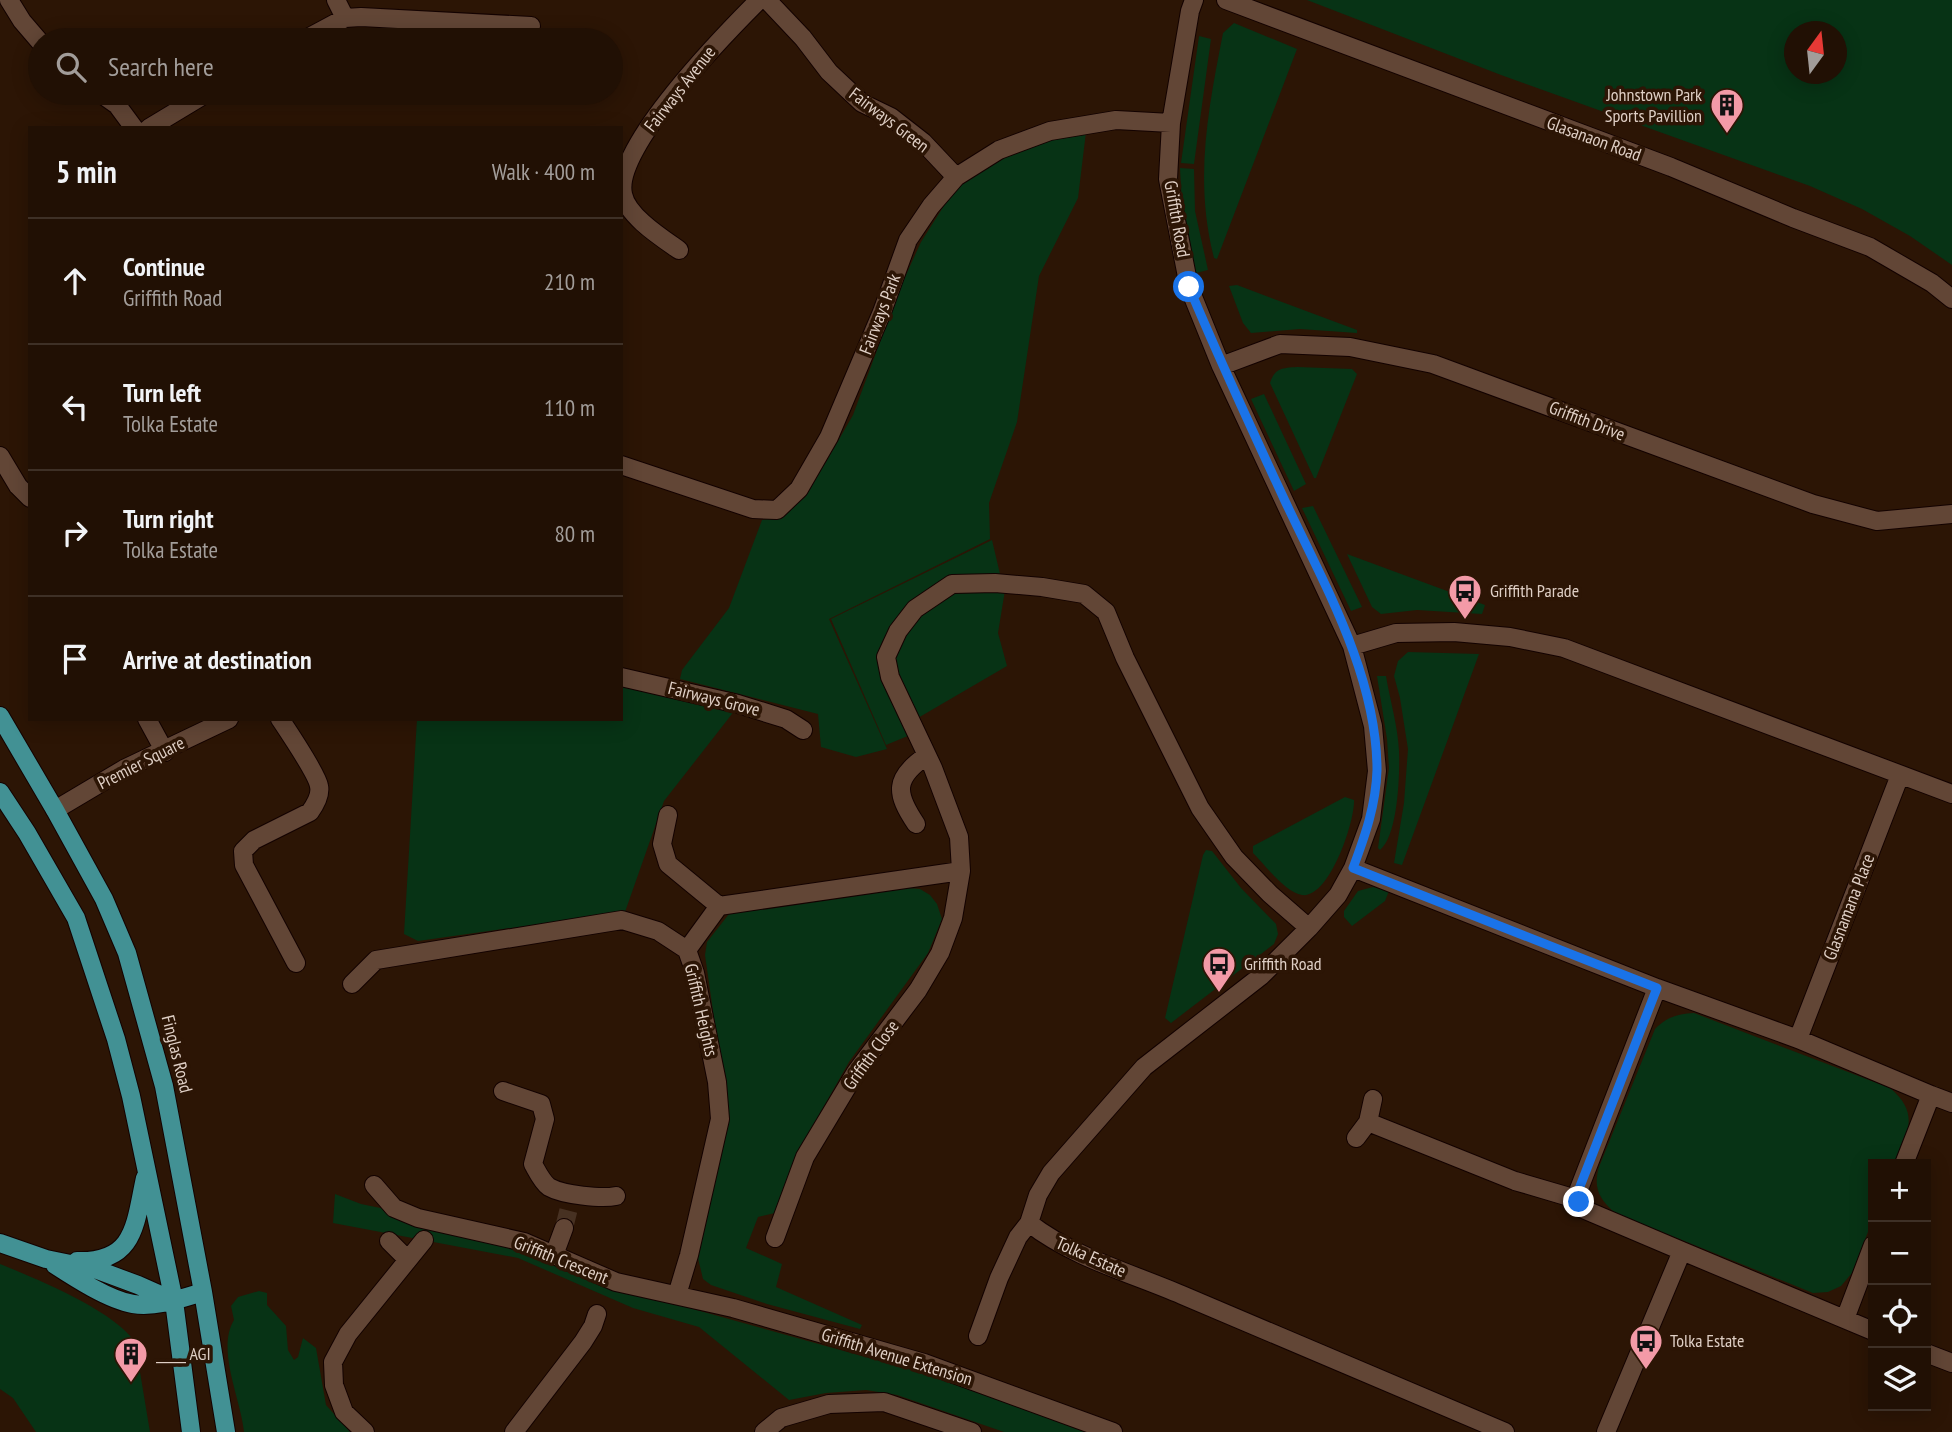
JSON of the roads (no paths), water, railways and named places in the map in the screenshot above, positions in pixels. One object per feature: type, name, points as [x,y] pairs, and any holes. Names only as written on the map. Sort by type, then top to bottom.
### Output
[{"type":"main road","name":"Finglas Road","points":[[0,716],[104,899],[131,965],[163,1086],[203,1292],[226,1432]]},
{"type":"main road","points":[[0,792],[76,918],[116,1039],[131,1096],[174,1301],[191,1432]]},
{"type":"main road","points":[[46,1259],[93,1261],[111,1255],[126,1245],[132,1236],[146,1173]]},
{"type":"main road","points":[[0,1243],[46,1259],[95,1269],[174,1301],[203,1292]]},
{"type":"street","points":[[9,0],[28,28]]},
{"type":"street","points":[[336,0],[345,18]]},
{"type":"street","name":"Fairways Avenue","points":[[679,250],[645,226],[623,196],[623,179],[636,146],[711,48],[759,0]]},
{"type":"street","name":"Fairways Green","points":[[767,0],[803,38],[829,72],[862,103],[891,117],[923,142],[956,177]]},
{"type":"street","name":"Griffith Road","points":[[978,1336],[999,1278],[1018,1237],[1029,1223],[1038,1195],[1051,1172],[1144,1067],[1261,976],[1309,928],[1338,895],[1353,868],[1371,818],[1377,771],[1373,726],[1353,646],[1221,366],[1189,287],[1168,179],[1171,123],[1194,0]]},
{"type":"street","name":"Glasanaon Road","points":[[1226,0],[1671,167],[1870,247],[1932,283],[1952,299]]},
{"type":"street","points":[[326,28],[345,18],[385,17],[531,26]]},
{"type":"street","points":[[117,105],[133,126]]},
{"type":"street","points":[[152,126],[187,105]]},
{"type":"street","name":"Fairways Park","points":[[623,466],[752,509],[777,510],[799,489],[829,437],[882,312],[908,240],[930,206],[956,177],[999,150],[1050,131],[1116,120],[1171,123]]},
{"type":"street","name":"Griffith Drive","points":[[1221,366],[1280,344],[1350,347],[1420,361],[1813,504],[1877,521],[1952,514]]},
{"type":"street","points":[[0,456],[28,496]]},
{"type":"street","name":"Griffith Close","points":[[775,1238],[805,1157],[856,1072],[918,990],[940,953],[953,918],[961,871],[959,837],[933,768],[890,677],[886,657],[898,631],[915,609],[952,584],[995,583],[1084,594],[1106,612],[1125,658],[1199,808],[1234,857],[1270,894],[1309,928]]},
{"type":"street","points":[[1353,646],[1395,633],[1454,632],[1510,637],[1564,648],[1952,794]]},
{"type":"street","name":"Fairways Grove","points":[[623,677],[774,715],[803,730]]},
{"type":"street","points":[[148,721],[165,752]]},
{"type":"street","name":"Premier Square","points":[[55,810],[124,769],[165,752],[225,721]]},
{"type":"street","points":[[281,721],[319,786],[318,796],[310,811],[254,840],[243,851],[244,865],[296,963]]},
{"type":"street","points":[[916,824],[905,808],[901,787],[904,775],[926,755]]},
{"type":"street","name":"Glasnamana Place","points":[[1798,1039],[1900,775]]},
{"type":"street","points":[[668,815],[662,844],[668,864],[719,906]]},
{"type":"street","points":[[1353,868],[1657,988],[1798,1039],[1952,1103]]},
{"type":"street","points":[[687,950],[719,906],[961,871]]},
{"type":"street","name":"Griffith Heights","points":[[352,984],[376,960],[622,920],[658,931],[687,950],[695,973],[717,1082],[720,1119],[689,1255],[677,1295]]},
{"type":"street","points":[[1657,988],[1579,1189],[1579,1202],[1583,1209],[1868,1329]]},
{"type":"street","points":[[503,1091],[541,1104],[545,1119],[533,1164],[550,1188],[572,1198],[603,1199],[617,1196]]},
{"type":"street","points":[[1906,1159],[1931,1095]]},
{"type":"street","points":[[1356,1138],[1368,1122],[1373,1099]]},
{"type":"street","points":[[1368,1122],[1515,1181],[1566,1195],[1579,1202]]},
{"type":"street","name":"Griffith Crescent","points":[[374,1185],[394,1208],[418,1218],[524,1242],[616,1282],[677,1295]]},
{"type":"street","name":"Tolka Estate","points":[[1029,1223],[1047,1238],[1099,1262],[1505,1432]]},
{"type":"street","points":[[554,1255],[564,1227]]},
{"type":"street","points":[[365,1432],[344,1412],[334,1385],[333,1362],[348,1334],[424,1240]]},
{"type":"street","points":[[389,1241],[408,1260]]},
{"type":"street","points":[[1606,1432],[1682,1251]]},
{"type":"street","points":[[1844,1319],[1868,1258]]},
{"type":"street","name":"Griffith Avenue Extension","points":[[677,1295],[733,1308],[924,1363],[1113,1432]]},
{"type":"street","points":[[514,1432],[583,1342],[597,1314]]},
{"type":"street","points":[[1931,1355],[1952,1363]]},
{"type":"street","points":[[764,1432],[781,1418],[829,1404],[884,1402],[972,1432]]},
{"type":"tunnel","points":[[564,1228],[570,1204]]},
{"type":"place","name":"Johnstown Park Sports Pavillion","points":[[1727,135]]},
{"type":"place","name":"Griffith Parade","points":[[1465,621]]},
{"type":"place","name":"Griffith Road","points":[[1219,994]]},
{"type":"place","name":"Tolka Estate","points":[[1646,1371]]},
{"type":"place","name":"_____ AGI","points":[[131,1384]]}]
